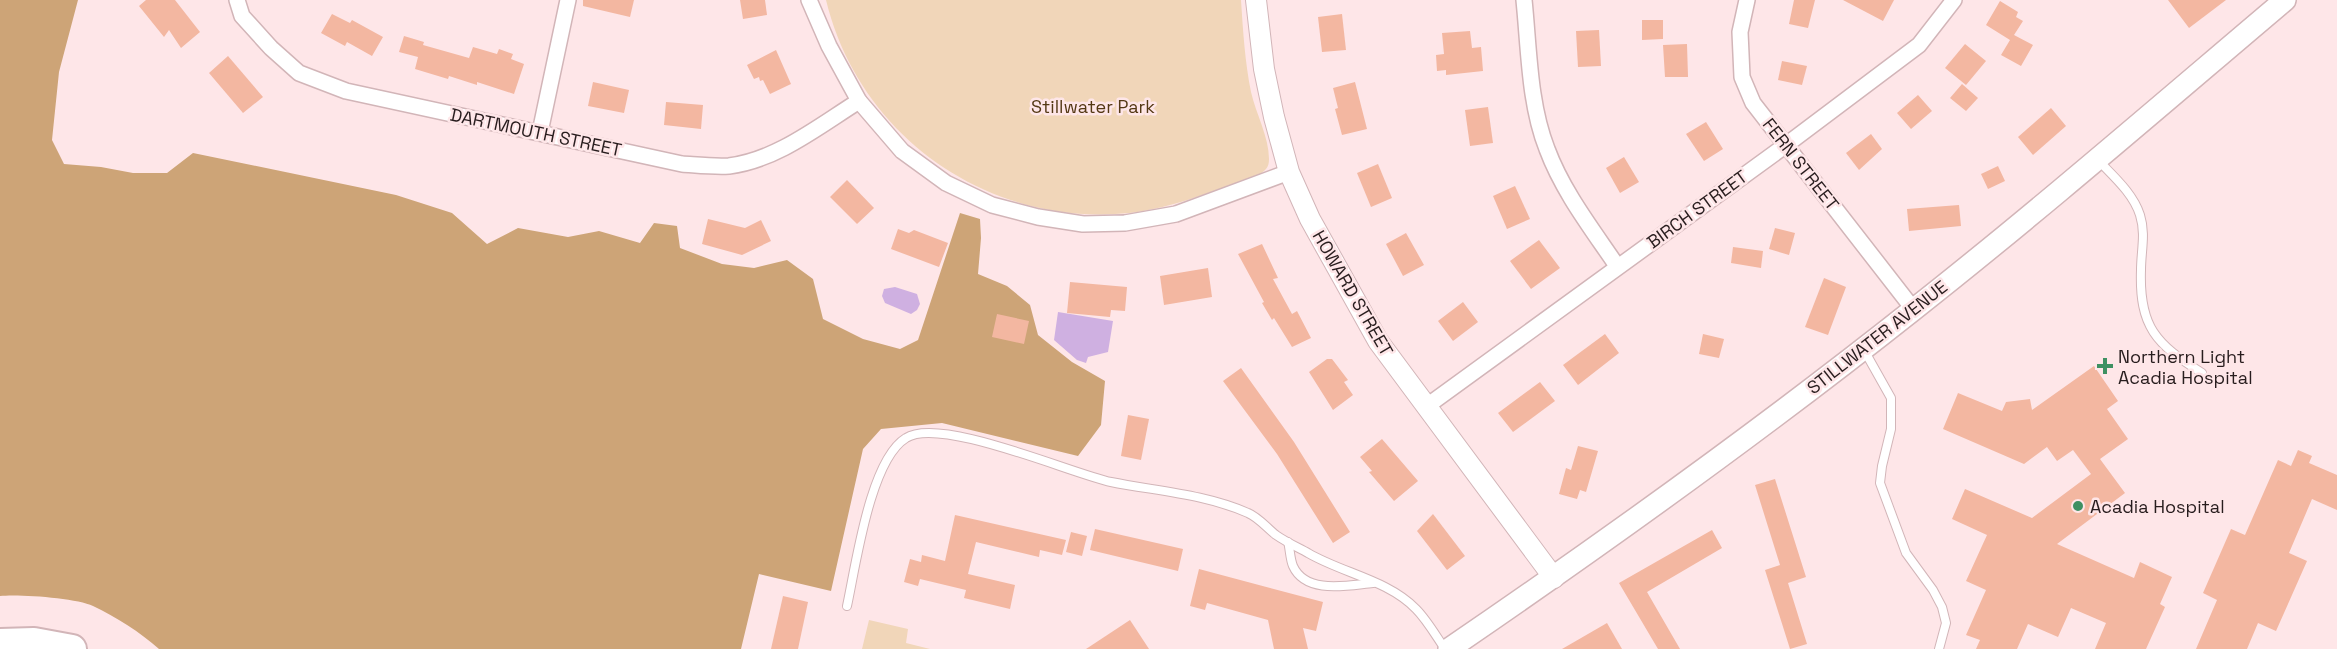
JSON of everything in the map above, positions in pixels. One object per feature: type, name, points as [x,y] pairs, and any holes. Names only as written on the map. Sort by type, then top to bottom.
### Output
[{"type":"highway","points":[[0,643],[34,642],[72,649]]},
{"type":"main road","name":"STILLWATER AVENUE","points":[[1447,649],[1554,578],[1700,474],[1914,310],[2285,0]]},
{"type":"street","name":"DARTMOUTH STREET","points":[[237,0],[243,16],[271,48],[299,73],[346,92],[682,164],[728,166],[756,160],[785,147],[859,101]]},
{"type":"street","points":[[540,132],[568,0]]},
{"type":"street","points":[[809,0],[829,46],[859,101],[902,151],[925,170],[970,196],[992,205],[1038,217],[1083,224],[1125,223],[1176,214],[1289,172]]},
{"type":"street","name":"HOWARD STREET","points":[[1256,0],[1264,69],[1274,117],[1289,172],[1310,219],[1378,341],[1554,578]]},
{"type":"street","points":[[1524,0],[1534,95],[1546,148],[1568,194],[1617,266]]},
{"type":"street","name":"FERN STREET","points":[[1748,0],[1740,32],[1742,77],[1753,103],[1914,310]]},
{"type":"street","name":"BIRCH STREET","points":[[1427,405],[1786,145],[1919,45],[1954,0]]},
{"type":"lane","points":[[2097,159],[2123,186],[2140,214],[2144,240],[2141,269],[2142,308],[2154,336],[2175,356],[2202,373]]},
{"type":"lane","points":[[1863,349],[1891,398],[1891,429],[1880,483],[1906,553],[1934,590],[1942,607],[1946,623],[1939,649]]},
{"type":"lane","points":[[847,606],[873,490],[887,457],[906,437],[934,432],[979,441],[1044,459],[1109,481],[1205,499],[1250,514],[1288,542],[1327,565],[1378,582],[1415,608],[1447,649]]},
{"type":"lane","points":[[1288,542],[1293,567],[1305,580],[1330,587],[1378,582]]},
{"type":"green space","name":"Stillwater Park","points":[[826,0],[1241,0],[1249,81],[1267,142],[1268,166],[1260,174],[1196,197],[1163,207],[1129,213],[1077,213],[1027,205],[980,188],[937,163],[899,131],[868,93],[843,49]]},
{"type":"green space","points":[[869,620],[908,629],[906,643],[930,649],[862,649]]},
{"type":"shaded area","points":[[0,0],[78,0],[59,72],[52,140],[64,164],[101,167],[133,173],[167,173],[193,153],[396,195],[452,213],[487,244],[518,228],[568,237],[599,231],[640,243],[654,223],[677,226],[680,248],[722,264],[754,268],[787,260],[813,279],[823,319],[863,339],[900,349],[918,340],[960,213],[980,219],[978,274],[1007,286],[1030,305],[1038,335],[1072,362],[1105,381],[1101,425],[1078,456],[942,423],[881,429],[863,449],[831,591],[759,574],[741,649],[159,649],[119,620],[85,603],[48,597],[0,596]]},
{"type":"shaded area","points":[[895,287],[917,294],[920,304],[917,310],[911,314],[885,303],[882,296],[884,289]]},
{"type":"shaded area","points":[[1058,312],[1113,321],[1108,352],[1088,357],[1086,363],[1077,360],[1054,340]]},
{"type":"building","points":[[146,0],[175,0],[200,32],[181,48],[169,30],[164,37],[139,6]]},
{"type":"building","points":[[583,0],[634,0],[630,17],[583,6]]},
{"type":"building","points":[[740,0],[765,0],[767,15],[743,19]]},
{"type":"building","points":[[1794,0],[1815,0],[1808,28],[1789,24]]},
{"type":"building","points":[[1843,0],[1894,0],[1883,21]]},
{"type":"building","points":[[2168,0],[2226,0],[2189,28]]},
{"type":"building","points":[[2000,1],[2018,12],[2016,17],[2023,21],[2014,35],[2033,45],[2021,66],[2001,55],[2010,40],[1986,25]]},
{"type":"building","points":[[332,14],[350,23],[352,20],[383,37],[372,56],[347,42],[345,46],[321,33]]},
{"type":"building","points":[[1342,14],[1346,50],[1322,52],[1318,17]]},
{"type":"building","points":[[1642,20],[1663,20],[1663,39],[1642,40]]},
{"type":"building","points":[[1599,30],[1601,66],[1578,67],[1576,31]]},
{"type":"building","points":[[1470,31],[1472,48],[1481,47],[1483,71],[1446,75],[1446,70],[1437,71],[1436,55],[1444,54],[1442,33]]},
{"type":"building","points":[[404,36],[424,42],[423,45],[469,58],[473,47],[497,54],[499,49],[513,54],[511,59],[524,64],[514,94],[477,82],[477,85],[449,76],[448,79],[415,69],[418,57],[399,52]]},
{"type":"building","points":[[1687,44],[1688,77],[1665,77],[1663,45]]},
{"type":"building","points":[[1965,44],[1986,61],[1966,85],[1945,68]]},
{"type":"building","points":[[776,50],[791,84],[770,94],[763,80],[760,81],[759,77],[754,79],[747,65]]},
{"type":"building","points":[[228,56],[263,97],[243,113],[209,73]]},
{"type":"building","points":[[1782,61],[1807,66],[1802,85],[1778,80]]},
{"type":"building","points":[[593,82],[629,90],[624,113],[588,106]]},
{"type":"building","points":[[1355,82],[1367,129],[1342,135],[1335,109],[1338,108],[1333,88]]},
{"type":"building","points":[[1962,84],[1978,98],[1966,111],[1950,98]]},
{"type":"building","points":[[1918,95],[1932,111],[1911,129],[1897,113]]},
{"type":"building","points":[[666,102],[703,105],[701,129],[664,125]]},
{"type":"building","points":[[1488,107],[1493,143],[1470,146],[1465,110]]},
{"type":"building","points":[[2051,108],[2066,126],[2033,155],[2018,137]]},
{"type":"building","points":[[1706,122],[1723,149],[1704,161],[1686,134]]},
{"type":"building","points":[[1871,134],[1882,149],[1859,170],[1846,153]]},
{"type":"building","points":[[1624,157],[1639,182],[1620,193],[1606,168]]},
{"type":"building","points":[[1378,164],[1392,198],[1371,207],[1357,173]]},
{"type":"building","points":[[1998,166],[2005,181],[1988,189],[1981,174]]},
{"type":"building","points":[[847,180],[874,208],[857,224],[830,197]]},
{"type":"building","points":[[1515,186],[1530,219],[1507,229],[1493,196]]},
{"type":"building","points":[[1959,205],[1961,226],[1909,231],[1907,209]]},
{"type":"building","points":[[708,219],[745,228],[761,220],[771,241],[742,255],[702,244]]},
{"type":"building","points":[[1775,228],[1795,233],[1789,255],[1769,249]]},
{"type":"building","points":[[898,229],[909,233],[914,230],[948,243],[939,267],[891,249]]},
{"type":"building","points":[[1406,233],[1424,265],[1403,276],[1386,244]]},
{"type":"building","points":[[1539,240],[1560,268],[1531,289],[1510,261]]},
{"type":"building","points":[[1262,244],[1278,278],[1273,279],[1292,314],[1297,311],[1311,338],[1292,347],[1262,303],[1264,302],[1238,254]]},
{"type":"building","points":[[1733,247],[1763,251],[1761,268],[1731,263]]},
{"type":"building","points":[[1208,268],[1212,297],[1164,305],[1160,276]]},
{"type":"building","points":[[1824,278],[1846,287],[1828,335],[1805,327]]},
{"type":"building","points":[[1070,282],[1127,287],[1125,311],[1111,310],[1110,317],[1067,313]]},
{"type":"building","points":[[1463,302],[1478,322],[1453,341],[1438,321]]},
{"type":"building","points":[[997,314],[1029,321],[1024,344],[992,337]]},
{"type":"building","points":[[1605,334],[1619,353],[1578,385],[1563,365]]},
{"type":"building","points":[[1703,334],[1724,339],[1719,358],[1699,354]]},
{"type":"building","points":[[1327,359],[1332,359],[1348,380],[1344,382],[1353,395],[1333,410],[1309,372]]},
{"type":"building","name":"Acadia Hospital","points":[[2094,366],[2118,401],[2107,409],[2128,439],[2100,459],[2125,493],[2057,544],[2134,578],[2140,562],[2172,577],[2160,604],[2165,607],[2146,649],[2095,649],[2106,623],[2071,608],[2058,637],[2028,624],[2017,649],[1976,649],[1980,640],[1966,635],[1986,590],[1966,581],[1987,535],[1952,519],[1965,489],[2032,518],[2091,474],[2073,450],[2057,461],[2047,447],[2024,464],[1943,429],[1958,393],[2002,411],[2006,402],[2030,399],[2032,410]]},
{"type":"building","points":[[1241,368],[1294,442],[1350,532],[1333,543],[1277,454],[1223,381]]},
{"type":"building","points":[[1540,382],[1555,401],[1513,432],[1498,413]]},
{"type":"building","points":[[1128,415],[1149,419],[1141,460],[1121,456]]},
{"type":"building","points":[[1382,439],[1418,481],[1394,501],[1369,472],[1372,471],[1360,457]]},
{"type":"building","points":[[1578,446],[1598,451],[1586,492],[1580,490],[1577,499],[1559,494],[1566,468],[1571,470]]},
{"type":"building","points":[[2298,450],[2312,456],[2309,463],[2337,475],[2337,510],[2312,499],[2289,553],[2307,561],[2276,631],[2258,623],[2247,649],[2196,649],[2217,600],[2203,593],[2231,529],[2245,535],[2278,460],[2291,466]]},
{"type":"building","points":[[1775,479],[1806,577],[1788,583],[1807,644],[1790,649],[1765,570],[1780,565],[1755,485]]},
{"type":"building","points":[[1433,514],[1465,556],[1447,570],[1417,531]]},
{"type":"building","points":[[955,515],[1066,540],[1062,555],[1040,550],[1039,557],[976,542],[968,574],[1015,585],[1010,609],[964,598],[966,590],[920,579],[918,586],[904,582],[910,559],[921,562],[922,555],[945,561]]},
{"type":"building","points":[[1095,529],[1183,549],[1178,571],[1090,550]]},
{"type":"building","points":[[1712,530],[1722,548],[1647,592],[1680,649],[1658,649],[1619,583]]},
{"type":"building","points":[[1071,532],[1087,536],[1082,556],[1066,552]]},
{"type":"building","points":[[1199,569],[1323,602],[1316,631],[1303,628],[1308,649],[1274,649],[1268,620],[1207,603],[1205,610],[1190,606]]},
{"type":"building","points":[[783,596],[808,602],[798,649],[771,649]]},
{"type":"building","points":[[1130,620],[1149,649],[1086,649]]},
{"type":"building","points":[[1607,623],[1622,649],[1562,649]]},
{"type":"place","name":"Northern Light Acadia Hospital","points":[[2105,366]]},
{"type":"place","name":"Acadia Hospital","points":[[2078,506]]}]
